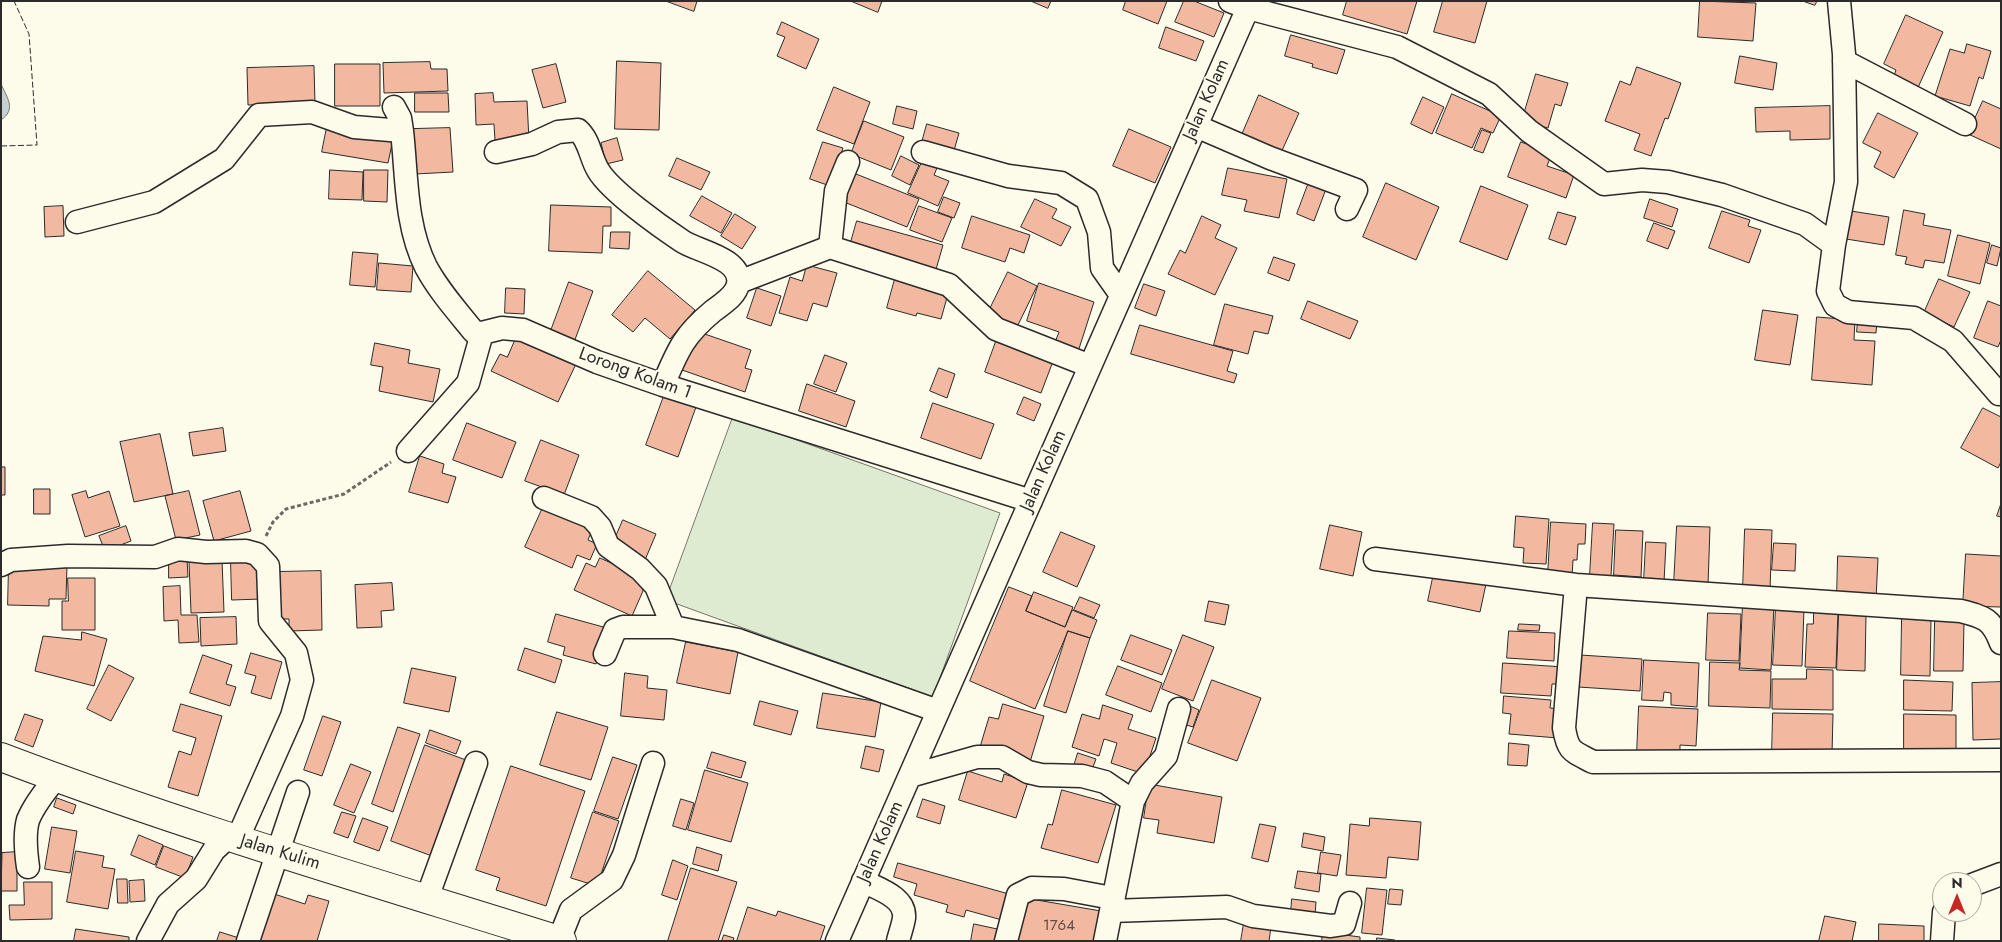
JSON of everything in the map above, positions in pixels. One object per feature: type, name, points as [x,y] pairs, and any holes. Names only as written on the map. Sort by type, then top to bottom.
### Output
[{"type":"main road","name":"Jalan Kulim","points":[[1,757],[233,839],[427,898],[525,935],[561,940]]},
{"type":"street","points":[[1839,1],[1844,61],[1846,182],[1834,245],[1828,291],[1835,305],[1848,312],[1914,318],[1953,341],[1999,394]]},
{"type":"street","points":[[1243,3],[1396,47],[1489,94],[1529,131],[1604,184],[1642,180],[1668,182],[1722,195],[1804,224],[1834,245]]},
{"type":"street","name":"Jalan Kolam","points":[[837,941],[1196,126],[1243,3]]},
{"type":"street","points":[[1844,61],[1965,124]]},
{"type":"street","points":[[394,107],[400,118],[402,131],[409,212],[426,266],[445,297],[474,332],[482,333],[468,383],[408,451]]},
{"type":"street","points":[[77,222],[154,202],[224,159],[258,114],[312,112],[354,126],[402,131]]},
{"type":"street","points":[[1196,126],[1270,158],[1356,190],[1347,209]]},
{"type":"street","points":[[496,152],[532,144],[558,132],[578,130],[586,137],[598,171],[620,194],[684,243],[712,253],[733,267],[739,282],[735,294],[695,327],[680,346],[663,386]]},
{"type":"street","points":[[923,152],[1008,176],[1061,183],[1087,199],[1100,232],[1102,268],[1121,296]]},
{"type":"street","points":[[830,247],[836,191],[848,162]]},
{"type":"street","points":[[739,282],[830,247],[949,286],[996,329],[1090,366]]},
{"type":"street","name":"Lorong Kolam 1","points":[[482,333],[502,328],[523,330],[596,362],[663,386],[1031,500]]},
{"type":"street","points":[[544,498],[591,517],[600,527],[608,546],[640,569],[656,586],[673,627]]},
{"type":"street","points":[[1,565],[11,560],[68,556],[155,557],[178,549],[206,552],[246,551],[257,554],[268,566],[270,621],[296,653],[302,680],[292,716],[233,839],[214,850],[196,878],[168,904],[148,941]]},
{"type":"street","points":[[1375,559],[1576,584],[1961,611],[1982,616],[1995,629],[2001,643]]},
{"type":"street","points":[[1576,584],[1564,728],[1567,745],[1575,753],[1593,762],[2001,760]]},
{"type":"street","points":[[605,654],[615,630],[623,627],[673,627],[738,640],[938,711]]},
{"type":"street","points":[[1105,941],[1133,801],[1142,782],[1166,756],[1179,709]]},
{"type":"street","points":[[910,776],[977,757],[1002,757],[1028,772],[1082,776],[1105,782],[1133,801]]},
{"type":"street","points":[[427,898],[476,763]]},
{"type":"street","points":[[561,940],[571,910],[612,880],[624,855],[653,763]]},
{"type":"street","points":[[28,867],[26,853],[28,821],[44,793],[56,778]]},
{"type":"street","points":[[248,941],[298,792]]},
{"type":"street","points":[[1982,881],[2001,874]]},
{"type":"street","points":[[863,881],[900,902],[904,909],[904,918],[898,941]]},
{"type":"street","points":[[1006,941],[1018,895],[1032,888],[1064,889],[1112,904],[1226,907],[1253,916],[1332,926],[1344,924],[1350,903]]},
{"type":"street","points":[[1942,941],[1943,922]]},
{"type":"path","points":[[257,554],[273,522],[286,509],[344,494],[408,451]]},
{"type":"green space","points":[[733,417],[1000,513],[933,697],[666,600]]},
{"type":"shaded area","points":[[1,84],[10,107],[9,112],[1,120]]},
{"type":"building","points":[[666,1],[697,1],[694,11]]},
{"type":"building","points":[[851,1],[882,1],[878,12]]},
{"type":"building","points":[[1031,1],[1051,1],[1048,8]]},
{"type":"building","points":[[1126,1],[1167,1],[1158,24],[1123,10]]},
{"type":"building","points":[[1184,1],[1194,1],[1224,13],[1214,37],[1175,22]]},
{"type":"building","points":[[1347,1],[1417,1],[1407,34],[1343,15]]},
{"type":"building","points":[[1443,1],[1487,1],[1475,43],[1434,32]]},
{"type":"building","points":[[1700,1],[1756,3],[1753,41],[1698,37]]},
{"type":"building","points":[[1803,1],[1817,1],[1815,5]]},
{"type":"building","points":[[1906,15],[1943,32],[1916,92],[1892,81],[1896,70],[1884,64]]},
{"type":"building","points":[[782,22],[819,39],[806,69],[777,56],[785,37],[777,34]]},
{"type":"building","points":[[1166,27],[1204,41],[1196,61],[1159,48]]},
{"type":"building","points":[[1291,35],[1345,50],[1337,74],[1312,67],[1313,64],[1285,56]]},
{"type":"building","points":[[1967,44],[1991,51],[1983,79],[1979,77],[1970,106],[1935,96],[1950,49],[1964,53]]},
{"type":"building","points":[[1740,56],[1777,63],[1773,90],[1735,83]]},
{"type":"building","points":[[617,61],[661,63],[659,130],[615,129]]},
{"type":"building","points":[[430,62],[431,69],[447,69],[448,91],[384,93],[383,63]]},
{"type":"building","points":[[335,64],[380,64],[380,106],[335,106]]},
{"type":"building","points":[[556,64],[566,102],[543,108],[532,70]]},
{"type":"building","points":[[314,66],[315,104],[248,105],[247,68]]},
{"type":"building","points":[[1637,67],[1681,83],[1668,119],[1665,118],[1651,156],[1634,150],[1640,134],[1605,121],[1620,81],[1630,85]]},
{"type":"building","points":[[1536,74],[1568,83],[1561,106],[1555,104],[1548,128],[1522,121]]},
{"type":"building","points":[[834,87],[870,102],[854,144],[817,130]]},
{"type":"building","points":[[415,93],[448,93],[449,112],[415,112]]},
{"type":"building","points":[[493,93],[494,102],[527,101],[529,140],[495,141],[494,124],[476,125],[475,94]]},
{"type":"building","points":[[1452,94],[1501,116],[1493,133],[1481,128],[1472,148],[1436,133]]},
{"type":"building","points":[[1259,95],[1299,113],[1280,155],[1241,137]]},
{"type":"building","points":[[1423,97],[1444,107],[1432,134],[1411,124]]},
{"type":"building","points":[[1983,101],[2001,109],[2001,149],[1968,134]]},
{"type":"building","points":[[897,106],[917,111],[913,129],[893,124]]},
{"type":"building","points":[[1830,106],[1830,139],[1790,140],[1790,131],[1756,132],[1755,108]]},
{"type":"building","points":[[1878,113],[1918,133],[1894,178],[1874,167],[1881,152],[1863,143]]},
{"type":"building","points":[[864,121],[904,137],[891,170],[851,154]]},
{"type":"building","points":[[927,124],[959,133],[953,154],[921,146]]},
{"type":"building","points":[[327,127],[393,139],[388,163],[322,152]]},
{"type":"building","points":[[450,128],[453,172],[415,174],[413,129]]},
{"type":"building","points":[[1129,129],[1171,147],[1155,183],[1113,166]]},
{"type":"building","points":[[1482,130],[1491,133],[1483,153],[1474,150]]},
{"type":"building","points":[[617,138],[623,160],[606,164],[601,143]]},
{"type":"building","points":[[823,142],[843,148],[830,186],[810,179]]},
{"type":"building","points":[[1521,142],[1552,153],[1547,166],[1574,175],[1566,198],[1508,177]]},
{"type":"building","points":[[901,156],[919,165],[910,185],[892,176]]},
{"type":"building","points":[[677,158],[710,172],[701,190],[669,176]]},
{"type":"building","points":[[922,162],[937,168],[934,175],[949,181],[938,206],[908,193]]},
{"type":"building","points":[[1228,168],[1287,179],[1279,218],[1244,211],[1247,200],[1222,195]]},
{"type":"building","points":[[330,170],[363,172],[362,200],[329,199]]},
{"type":"building","points":[[364,170],[388,170],[387,202],[364,201]]},
{"type":"building","points":[[856,174],[919,199],[907,227],[844,202]]},
{"type":"building","points":[[1309,182],[1326,189],[1314,221],[1297,214]]},
{"type":"building","points":[[1386,183],[1439,207],[1416,260],[1363,237]]},
{"type":"building","points":[[1481,186],[1528,205],[1507,260],[1460,242]]},
{"type":"building","points":[[702,196],[732,213],[721,233],[690,216]]},
{"type":"building","points":[[944,197],[960,203],[954,218],[938,212]]},
{"type":"building","points":[[1035,199],[1057,209],[1052,218],[1071,227],[1061,246],[1021,227]]},
{"type":"building","points":[[1650,199],[1678,209],[1672,227],[1644,218]]},
{"type":"building","points":[[551,205],[611,207],[611,226],[603,226],[602,253],[549,251]]},
{"type":"building","points":[[63,206],[64,236],[45,237],[44,207]]},
{"type":"building","points":[[919,206],[952,218],[942,242],[910,230]]},
{"type":"building","points":[[1904,210],[1925,214],[1923,225],[1951,230],[1944,263],[1925,260],[1923,268],[1905,264],[1907,257],[1896,255]]},
{"type":"building","points":[[1722,211],[1750,220],[1748,226],[1761,230],[1749,263],[1709,248]]},
{"type":"building","points":[[1851,211],[1889,217],[1884,245],[1846,239]]},
{"type":"building","points":[[1558,212],[1576,217],[1566,245],[1549,239]]},
{"type":"building","points":[[735,214],[756,227],[742,249],[721,236]]},
{"type":"building","points":[[972,216],[1030,235],[1024,253],[1010,248],[1005,262],[962,248]]},
{"type":"building","points":[[1202,216],[1221,225],[1215,238],[1237,248],[1215,295],[1168,274],[1180,250],[1185,253]]},
{"type":"building","points":[[857,221],[943,245],[935,273],[849,249]]},
{"type":"building","points":[[1654,223],[1675,231],[1668,249],[1647,241]]},
{"type":"building","points":[[611,232],[630,232],[629,249],[610,248]]},
{"type":"building","points":[[1958,235],[1990,243],[1980,284],[1948,276]]},
{"type":"building","points":[[1992,245],[2001,248],[1997,266],[1987,263]]},
{"type":"building","points":[[353,252],[378,254],[375,287],[350,285]]},
{"type":"building","points":[[1274,257],[1295,264],[1289,281],[1268,273]]},
{"type":"building","points":[[379,263],[413,266],[411,292],[377,290]]},
{"type":"building","points":[[807,265],[837,273],[827,307],[813,303],[807,321],[779,313],[790,277],[802,281]]},
{"type":"building","points":[[648,271],[695,310],[670,339],[645,318],[633,332],[612,315]]},
{"type":"building","points":[[1008,272],[1037,286],[1016,329],[987,315]]},
{"type":"building","points":[[895,279],[948,294],[941,319],[917,313],[916,316],[887,308]]},
{"type":"building","points":[[1939,279],[1970,292],[1954,327],[1924,313]]},
{"type":"building","points":[[569,282],[593,291],[573,345],[549,336]]},
{"type":"building","points":[[1039,283],[1094,302],[1076,358],[1052,350],[1059,332],[1027,321]]},
{"type":"building","points":[[1144,284],[1165,291],[1156,316],[1135,308]]},
{"type":"building","points":[[506,288],[525,289],[524,314],[505,313]]},
{"type":"building","points":[[757,288],[781,296],[771,326],[747,318]]},
{"type":"building","points":[[1308,301],[1358,321],[1350,339],[1301,319]]},
{"type":"building","points":[[1988,301],[2001,306],[2001,340],[1998,347],[1974,338]]},
{"type":"building","points":[[1225,304],[1273,316],[1268,334],[1254,331],[1248,354],[1214,345]]},
{"type":"building","points":[[1763,310],[1798,315],[1790,365],[1755,360]]},
{"type":"building","points":[[1817,317],[1855,320],[1854,340],[1875,341],[1872,385],[1812,380]]},
{"type":"building","points":[[1858,321],[1877,322],[1876,333],[1857,332]]},
{"type":"building","points":[[1140,325],[1233,351],[1227,371],[1237,374],[1234,383],[1131,354]]},
{"type":"building","points":[[696,331],[751,350],[745,368],[752,370],[745,392],[682,370]]},
{"type":"building","points":[[517,336],[576,364],[558,402],[491,371],[500,354],[507,357]]},
{"type":"building","points":[[998,336],[1055,356],[1041,393],[985,372]]},
{"type":"building","points":[[375,343],[410,350],[408,363],[440,369],[433,402],[379,391],[383,367],[371,365]]},
{"type":"building","points":[[825,355],[847,363],[836,392],[814,384]]},
{"type":"building","points":[[939,368],[955,374],[947,398],[930,391]]},
{"type":"building","points":[[807,384],[855,401],[846,427],[799,411]]},
{"type":"building","points":[[664,396],[696,407],[678,457],[646,445]]},
{"type":"building","points":[[1024,397],[1041,404],[1034,421],[1017,414]]},
{"type":"building","points":[[933,403],[994,424],[981,459],[921,438]]},
{"type":"building","points":[[1983,408],[2001,417],[2001,462],[1998,468],[1961,448]]},
{"type":"building","points":[[467,423],[516,442],[502,478],[453,460]]},
{"type":"building","points":[[223,428],[226,451],[193,456],[189,433]]},
{"type":"building","points":[[160,434],[173,494],[134,502],[120,442]]},
{"type":"building","points":[[541,440],[579,455],[564,495],[525,481]]},
{"type":"building","points":[[420,456],[444,464],[442,473],[456,477],[448,503],[409,492]]},
{"type":"building","points":[[1,467],[5,467],[5,495],[1,495]]},
{"type":"building","points":[[34,489],[50,489],[50,514],[34,514]]},
{"type":"building","points":[[86,491],[88,498],[109,491],[120,526],[85,537],[72,495]]},
{"type":"building","points":[[189,491],[200,535],[176,540],[165,496]]},
{"type":"building","points":[[240,491],[251,531],[214,541],[203,501]]},
{"type":"building","points":[[545,503],[594,525],[588,540],[597,544],[590,560],[577,555],[572,568],[525,547]]},
{"type":"building","points":[[2001,504],[2001,517],[1997,516]]},
{"type":"building","points":[[1516,516],[1549,519],[1546,564],[1523,563],[1524,548],[1514,547]]},
{"type":"building","points":[[623,520],[656,534],[645,560],[612,546]]},
{"type":"building","points":[[1551,522],[1586,524],[1585,544],[1578,544],[1577,560],[1573,560],[1572,577],[1548,575]]},
{"type":"building","points":[[1593,523],[1614,524],[1611,576],[1590,575]]},
{"type":"building","points":[[1330,525],[1362,532],[1353,576],[1320,569]]},
{"type":"building","points":[[126,526],[131,541],[105,551],[99,536]]},
{"type":"building","points":[[1677,526],[1710,527],[1708,585],[1674,584]]},
{"type":"building","points":[[1745,529],[1772,530],[1770,590],[1743,589]]},
{"type":"building","points":[[1616,530],[1643,531],[1641,577],[1614,575]]},
{"type":"building","points":[[1061,532],[1095,546],[1077,587],[1043,572]]},
{"type":"building","points":[[1646,542],[1666,543],[1664,582],[1644,581]]},
{"type":"building","points":[[1774,543],[1796,544],[1795,571],[1772,570]]},
{"type":"building","points":[[1966,554],[2001,556],[2001,607],[1963,606]]},
{"type":"building","points":[[1838,556],[1878,558],[1876,599],[1837,597]]},
{"type":"building","points":[[600,558],[640,576],[643,591],[632,616],[574,590],[586,563],[595,567]]},
{"type":"building","points":[[169,559],[187,559],[188,577],[169,578]]},
{"type":"building","points":[[222,560],[224,612],[191,613],[189,561]]},
{"type":"building","points":[[231,562],[261,562],[262,599],[232,600]]},
{"type":"building","points":[[9,564],[67,565],[66,599],[49,599],[49,606],[8,605]]},
{"type":"building","points":[[321,571],[322,630],[289,631],[289,619],[277,619],[276,572]]},
{"type":"building","points":[[1434,573],[1486,584],[1480,612],[1428,601]]},
{"type":"building","points":[[68,578],[95,578],[95,630],[62,630],[62,601],[68,601]]},
{"type":"building","points":[[392,583],[394,610],[381,611],[382,627],[357,628],[355,585]]},
{"type":"building","points":[[180,586],[181,615],[197,615],[199,642],[179,643],[178,620],[164,621],[163,587]]},
{"type":"building","points":[[1009,587],[1032,596],[1026,611],[1065,627],[1072,610],[1097,620],[1090,638],[1068,631],[1035,709],[970,681]]},
{"type":"building","points":[[1034,592],[1073,607],[1065,627],[1026,611]]},
{"type":"building","points":[[1080,597],[1100,605],[1094,618],[1074,610]]},
{"type":"building","points":[[1209,601],[1229,605],[1225,625],[1205,621]]},
{"type":"building","points":[[1743,603],[1774,604],[1771,670],[1740,668]]},
{"type":"building","points":[[1776,607],[1804,608],[1802,666],[1773,665]]},
{"type":"building","points":[[1814,610],[1838,611],[1836,668],[1805,667],[1807,624],[1813,624]]},
{"type":"building","points":[[1708,613],[1741,614],[1739,661],[1706,660]]},
{"type":"building","points":[[556,614],[607,628],[596,664],[563,655],[565,647],[548,642]]},
{"type":"building","points":[[1839,614],[1866,614],[1865,671],[1837,670]]},
{"type":"building","points":[[236,617],[237,644],[201,646],[200,618]]},
{"type":"building","points":[[1902,617],[1931,618],[1930,676],[1901,675]]},
{"type":"building","points":[[1935,621],[1964,621],[1963,671],[1934,671]]},
{"type":"building","points":[[1519,624],[1540,625],[1539,631],[1518,630]]},
{"type":"building","points":[[1068,631],[1090,638],[1066,713],[1044,706]]},
{"type":"building","points":[[1509,631],[1555,633],[1554,661],[1507,658]]},
{"type":"building","points":[[82,632],[107,639],[94,686],[35,671],[43,636],[81,640]]},
{"type":"building","points":[[1131,635],[1172,650],[1162,675],[1121,660]]},
{"type":"building","points":[[1183,635],[1214,647],[1193,701],[1162,689]]},
{"type":"building","points":[[686,642],[738,652],[730,694],[677,683]]},
{"type":"building","points":[[525,648],[562,660],[555,683],[518,670]]},
{"type":"building","points":[[251,653],[282,662],[271,699],[251,693],[256,676],[245,673]]},
{"type":"building","points":[[203,655],[232,665],[226,684],[236,687],[230,706],[190,693]]},
{"type":"building","points":[[1580,655],[1642,659],[1640,691],[1578,687]]},
{"type":"building","points":[[1644,660],[1699,663],[1697,707],[1671,705],[1671,693],[1664,692],[1663,701],[1642,700]]},
{"type":"building","points":[[1710,662],[1740,663],[1739,670],[1771,671],[1770,708],[1709,706]]},
{"type":"building","points":[[1503,663],[1564,667],[1563,684],[1552,684],[1551,696],[1501,693]]},
{"type":"building","points":[[109,665],[134,678],[111,721],[87,709]]},
{"type":"building","points":[[1118,666],[1162,683],[1151,712],[1106,695]]},
{"type":"building","points":[[412,668],[456,677],[449,712],[404,703]]},
{"type":"building","points":[[1807,669],[1833,670],[1833,710],[1772,709],[1772,679],[1806,679]]},
{"type":"building","points":[[625,673],[648,676],[647,688],[667,690],[664,720],[621,716]]},
{"type":"building","points":[[1212,680],[1261,698],[1237,761],[1188,743]]},
{"type":"building","points":[[1904,680],[1953,682],[1952,711],[1904,710]]},
{"type":"building","points":[[2001,682],[2001,739],[1973,740],[1972,683]]},
{"type":"building","points":[[823,693],[881,702],[875,737],[817,728]]},
{"type":"building","points":[[1504,696],[1551,700],[1550,708],[1561,709],[1558,738],[1509,734],[1511,714],[1503,713]]},
{"type":"building","points":[[760,701],[798,711],[791,735],[754,725]]},
{"type":"building","points":[[181,704],[222,716],[198,796],[168,787],[179,751],[191,755],[196,738],[173,731]]},
{"type":"building","points":[[1003,704],[1044,716],[1030,762],[980,747],[989,717],[998,719]]},
{"type":"building","points":[[1103,705],[1133,715],[1128,729],[1156,738],[1144,774],[1111,763],[1117,743],[1104,739],[1099,756],[1072,747],[1082,714],[1099,719]]},
{"type":"building","points":[[1190,706],[1199,710],[1193,727],[1183,724]]},
{"type":"building","points":[[1639,706],[1698,709],[1696,746],[1680,745],[1680,755],[1637,754]]},
{"type":"building","points":[[557,712],[608,727],[591,780],[540,765]]},
{"type":"building","points":[[1773,713],[1833,714],[1832,755],[1772,754]]},
{"type":"building","points":[[25,714],[43,720],[33,747],[15,740]]},
{"type":"building","points":[[1904,714],[1956,715],[1956,750],[1904,750]]},
{"type":"building","points":[[323,716],[341,722],[322,776],[304,770]]},
{"type":"building","points":[[398,727],[420,734],[393,812],[372,804]]},
{"type":"building","points":[[430,730],[461,741],[456,754],[426,743]]},
{"type":"building","points":[[1509,743],[1529,745],[1527,766],[1508,765]]},
{"type":"building","points":[[425,745],[466,760],[432,856],[391,841]]},
{"type":"building","points":[[866,746],[884,750],[879,772],[861,768]]},
{"type":"building","points":[[712,752],[746,762],[741,778],[707,768]]},
{"type":"building","points":[[1078,753],[1096,759],[1090,775],[1073,769]]},
{"type":"building","points":[[613,757],[637,765],[618,819],[594,811]]},
{"type":"building","points":[[351,764],[371,772],[354,813],[334,805]]},
{"type":"building","points":[[511,766],[585,791],[546,906],[496,890],[500,878],[476,870]]},
{"type":"building","points":[[705,770],[748,783],[731,842],[688,830]]},
{"type":"building","points":[[968,771],[1002,782],[1004,774],[1028,782],[1016,818],[959,800]]},
{"type":"building","points":[[1149,784],[1222,797],[1214,843],[1157,833],[1159,820],[1144,818]]},
{"type":"building","points":[[1062,790],[1116,805],[1098,863],[1041,848],[1048,824],[1052,825]]},
{"type":"building","points":[[57,798],[76,805],[73,814],[54,807]]},
{"type":"building","points":[[681,799],[694,803],[686,830],[673,826]]},
{"type":"building","points":[[923,799],[945,806],[940,824],[917,817]]},
{"type":"building","points":[[342,812],[356,816],[348,838],[334,833]]},
{"type":"building","points":[[593,812],[619,821],[597,886],[571,878]]},
{"type":"building","points":[[363,818],[388,827],[379,851],[354,842]]},
{"type":"building","points":[[1370,818],[1421,822],[1418,860],[1388,857],[1386,878],[1346,875],[1350,824],[1369,826]]},
{"type":"building","points":[[1260,824],[1276,827],[1268,862],[1252,858]]},
{"type":"building","points":[[52,827],[77,831],[70,873],[45,869]]},
{"type":"building","points":[[1304,833],[1325,837],[1323,851],[1302,847]]},
{"type":"building","points":[[139,835],[163,845],[155,865],[131,855]]},
{"type":"building","points":[[164,846],[193,857],[185,878],[156,867]]},
{"type":"building","points":[[697,847],[722,855],[718,871],[693,864]]},
{"type":"building","points":[[76,851],[104,856],[102,867],[115,869],[108,909],[67,902]]},
{"type":"building","points":[[17,852],[17,891],[1,891],[2,853]]},
{"type":"building","points":[[1321,852],[1341,855],[1337,876],[1318,873]]},
{"type":"building","points":[[673,860],[688,866],[677,900],[662,895]]},
{"type":"building","points":[[898,863],[1009,894],[1002,920],[966,910],[964,917],[946,912],[948,905],[914,895],[917,884],[894,877]]},
{"type":"building","points":[[691,868],[737,882],[718,941],[668,941]]},
{"type":"building","points":[[1298,871],[1321,874],[1319,892],[1295,888]]},
{"type":"building","points":[[117,879],[127,879],[128,903],[118,903]]},
{"type":"building","points":[[144,880],[145,901],[130,902],[129,881]]},
{"type":"building","points":[[24,882],[52,882],[52,919],[10,920],[9,905],[24,905]]},
{"type":"building","points":[[1367,888],[1387,890],[1382,935],[1362,933]]},
{"type":"building","points":[[1390,889],[1403,890],[1401,905],[1388,904]]},
{"type":"building","points":[[268,892],[305,904],[308,895],[329,901],[317,941],[253,941]]},
{"type":"building","points":[[1025,898],[1101,911],[1096,941],[1018,941]]},
{"type":"building","points":[[1292,899],[1316,902],[1315,915],[1291,913]]},
{"type":"building","points":[[748,907],[776,916],[778,911],[825,926],[820,941],[737,941]]},
{"type":"building","points":[[1825,916],[1856,922],[1852,941],[1819,941]]},
{"type":"building","points":[[1244,923],[1271,927],[1269,941],[1241,941]]},
{"type":"building","points":[[974,924],[1002,930],[1000,941],[971,941]]},
{"type":"building","points":[[1879,924],[1924,926],[1924,941],[1879,941]]},
{"type":"building","points":[[76,929],[129,937],[129,941],[74,941]]},
{"type":"building","points":[[220,932],[239,938],[238,941],[217,941]]},
{"type":"building","points":[[1323,932],[1360,937],[1360,941],[1322,941]]},
{"type":"building","points":[[724,935],[734,938],[733,941],[722,941]]},
{"type":"building","points":[[1377,938],[1395,940],[1395,941],[1377,941]]},
{"type":"fence","points":[[1,146],[37,145],[29,34],[14,1]]}]
